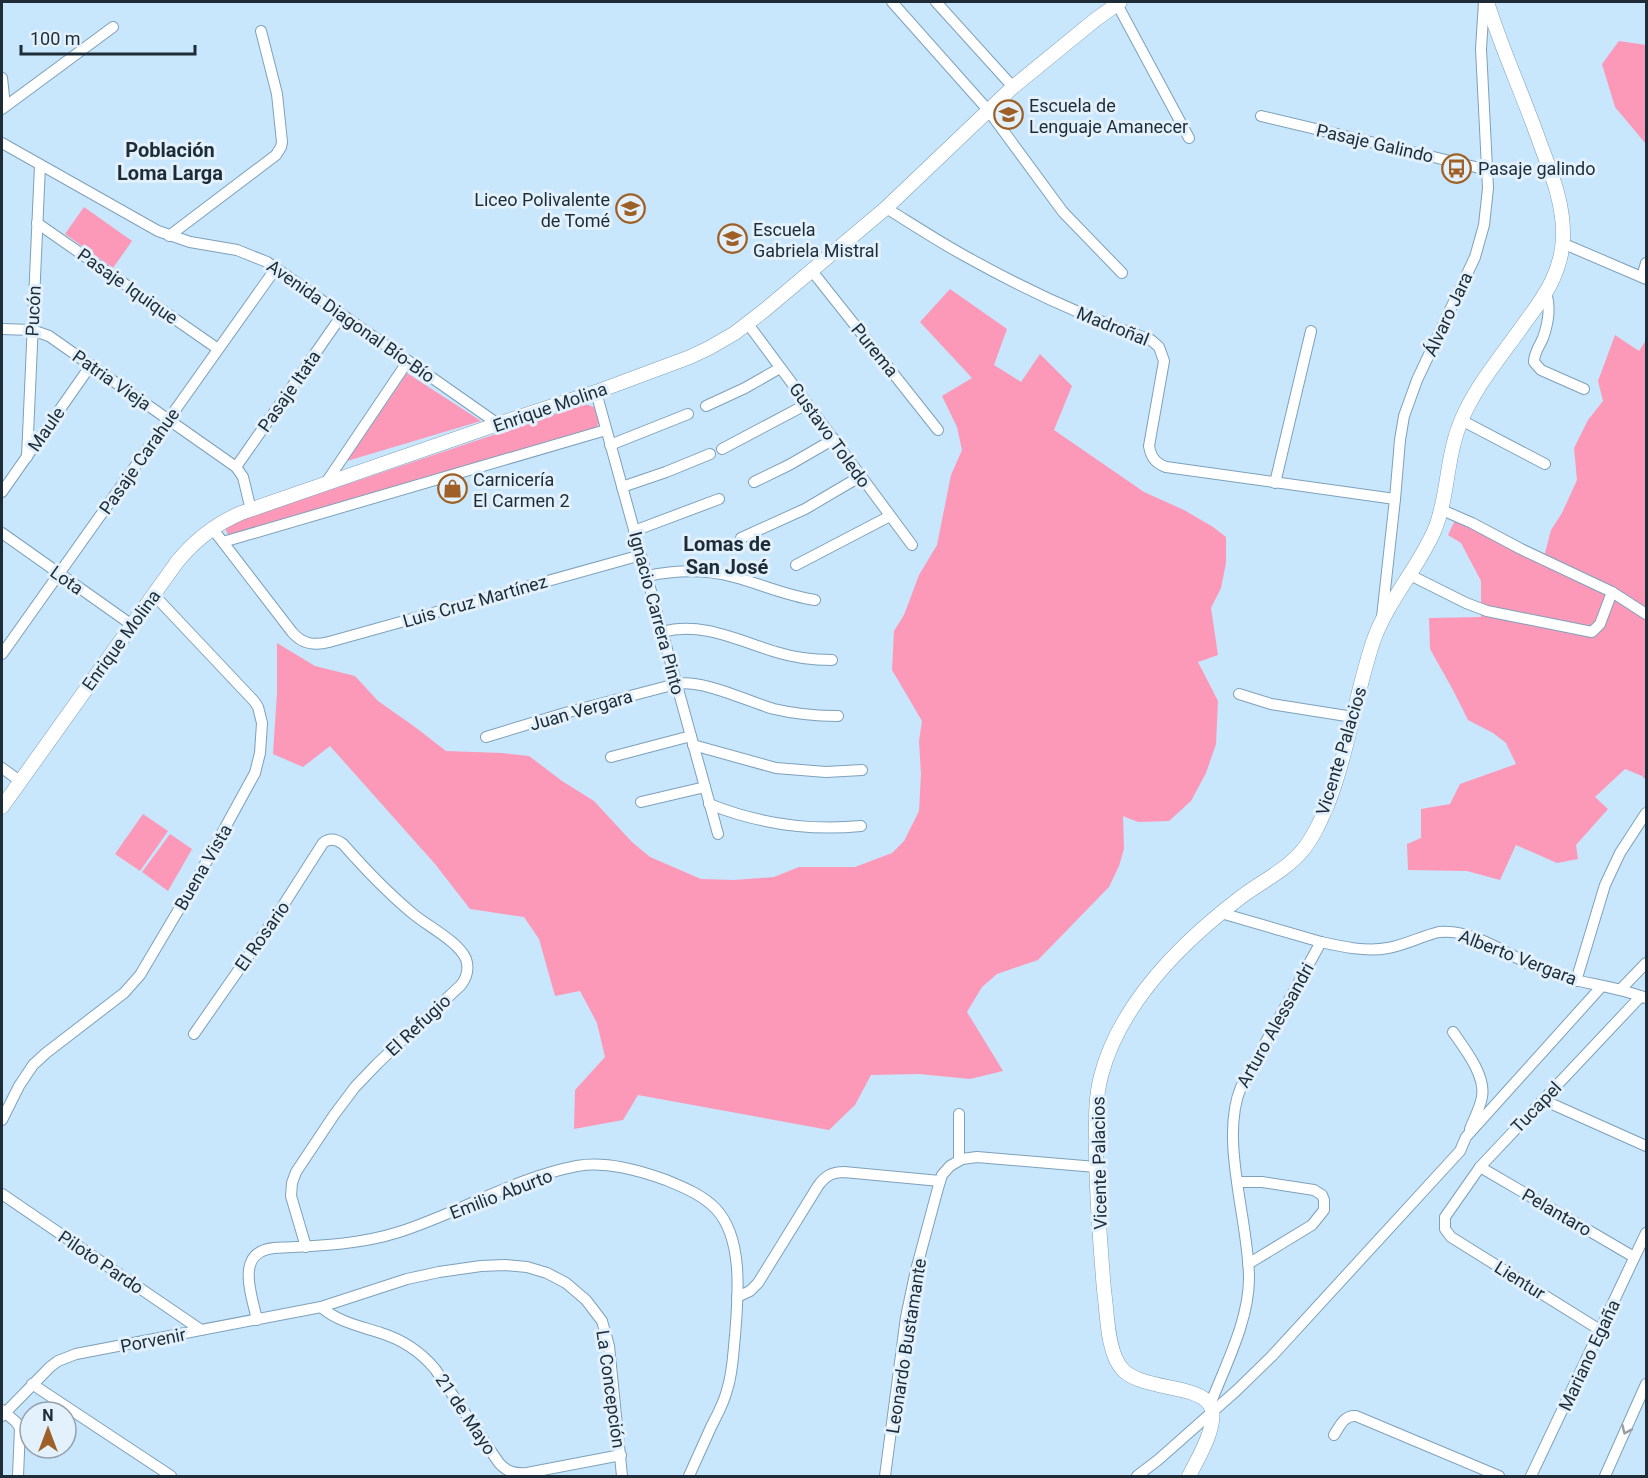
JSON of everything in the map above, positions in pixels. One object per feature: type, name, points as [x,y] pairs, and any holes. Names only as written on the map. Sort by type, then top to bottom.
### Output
[{"type":"main road","name":"Vicente Palacios","points":[[1211,1407],[1198,1395],[1158,1386],[1132,1377],[1117,1362],[1107,1316],[1100,1239],[1096,1167],[1097,1096],[1102,1072],[1114,1042],[1153,979],[1221,913],[1294,860],[1310,842],[1336,782],[1373,643],[1381,623],[1432,536],[1442,510],[1452,451],[1461,420],[1472,397],[1546,293],[1556,275],[1562,243],[1562,219],[1554,180],[1485,2]]},
{"type":"main road","name":"Enrique Molina","points":[[2,807],[184,553],[212,528],[251,510],[596,392],[709,348],[748,324],[812,271],[886,208],[1012,87],[1119,3]]},
{"type":"main road","points":[[1189,1476],[1213,1421],[1211,1407]]},
{"type":"street","points":[[892,2],[988,110],[1063,212],[1122,273]]},
{"type":"street","points":[[936,2],[1012,87]]},
{"type":"street","name":"Álvaro Jara","points":[[1381,623],[1400,440],[1407,403],[1475,257],[1481,242],[1487,207],[1488,170],[1482,69],[1485,2]]},
{"type":"street","points":[[1119,3],[1189,138]]},
{"type":"street","points":[[3,108],[112,27]]},
{"type":"street","points":[[170,236],[276,155],[281,147],[277,94],[261,31]]},
{"type":"street","points":[[2,78],[3,108]]},
{"type":"street","name":"Pasaje Galindo","points":[[1262,117],[1488,170]]},
{"type":"street","name":"Avenida Diagonal Bío-Bío","points":[[2,143],[158,231],[190,242],[237,250],[276,268],[498,424]]},
{"type":"street","name":"Pucón","points":[[27,457],[40,165]]},
{"type":"street","name":"Madroñal","points":[[886,208],[963,255],[1022,286],[1160,347],[1164,356],[1164,366],[1149,446],[1152,458],[1161,465],[1395,499]]},
{"type":"street","name":"Pasaje Iquique","points":[[37,223],[218,349]]},
{"type":"street","points":[[1562,243],[1644,278],[1647,263]]},
{"type":"street","name":"Pasaje Carahue","points":[[2,654],[276,268]]},
{"type":"street","name":"Purema","points":[[812,271],[938,430]]},
{"type":"street","points":[[1546,293],[1548,315],[1534,362],[1541,370],[1584,389]]},
{"type":"street","name":"Pasaje Itata","points":[[236,467],[342,315]]},
{"type":"street","name":"Gustavo Toledo","points":[[748,324],[912,545]]},
{"type":"street","name":"Patria Vieja","points":[[2,329],[33,330],[49,336],[236,467]]},
{"type":"street","points":[[1275,483],[1311,331]]},
{"type":"street","points":[[324,485],[408,361]]},
{"type":"street","name":"Maule","points":[[2,492],[91,366]]},
{"type":"street","points":[[706,406],[745,388],[780,368]]},
{"type":"street","name":"Ignacio Carrera Pinto","points":[[596,392],[718,834]]},
{"type":"street","points":[[722,449],[807,404]]},
{"type":"street","points":[[610,445],[688,414]]},
{"type":"street","points":[[1461,420],[1545,464]]},
{"type":"street","name":"Enrique Molina","points":[[223,542],[606,430]]},
{"type":"street","points":[[754,482],[834,439]]},
{"type":"street","points":[[622,487],[710,454]]},
{"type":"street","points":[[236,467],[243,477],[251,510]]},
{"type":"street","points":[[741,538],[805,509],[861,476]]},
{"type":"street","points":[[634,531],[719,499]]},
{"type":"street","points":[[1442,510],[1612,592],[1647,614]]},
{"type":"street","points":[[796,565],[890,516]]},
{"type":"street","points":[[212,528],[223,542]]},
{"type":"street","name":"Lota","points":[[2,533],[132,626]]},
{"type":"street","name":"Luis Cruz Martínez","points":[[223,542],[295,635],[309,644],[329,642],[641,555]]},
{"type":"street","points":[[647,576],[681,571],[706,572],[734,577],[815,600]]},
{"type":"street","points":[[1410,574],[1466,603],[1487,611],[1592,632],[1600,624],[1612,592]]},
{"type":"street","name":"Buena Vista","points":[[2,1120],[25,1076],[39,1059],[124,993],[140,975],[237,808],[258,767],[262,723],[258,707],[154,595]]},
{"type":"street","points":[[662,632],[700,629],[794,657],[832,660]]},
{"type":"street","name":"Juan Vergara","points":[[486,737],[565,713],[676,684],[696,683],[759,704],[795,713],[838,716]]},
{"type":"street","points":[[1239,694],[1271,704],[1353,717]]},
{"type":"street","points":[[611,757],[692,741],[760,764],[784,769],[826,772],[862,770]]},
{"type":"street","points":[[2,768],[20,781]]},
{"type":"street","points":[[640,802],[705,787]]},
{"type":"street","points":[[709,804],[746,817],[785,825],[823,828],[861,826]]},
{"type":"street","points":[[1576,981],[1605,885],[1620,853],[1647,813]]},
{"type":"street","name":"El Rosario","points":[[194,1034],[277,915],[322,843],[329,839]]},
{"type":"street","name":"El Refugio","points":[[306,1247],[291,1196],[296,1172],[355,1087],[461,985],[467,969],[466,959],[454,945],[396,899],[343,844],[329,839]]},
{"type":"street","name":"Alberto Vergara","points":[[1221,913],[1321,942],[1352,948],[1390,948],[1439,932],[1455,931],[1471,936],[1543,971],[1576,981],[1621,989],[1644,997]]},
{"type":"street","name":"Arturo Alessandri","points":[[1211,1407],[1244,1317],[1248,1294],[1248,1264],[1233,1124],[1234,1105],[1321,942]]},
{"type":"street","points":[[1621,989],[1647,963]]},
{"type":"street","name":"Tucapel","points":[[1137,1476],[1158,1460],[1211,1407],[1242,1385],[1287,1340],[1460,1151],[1466,1137],[1602,986]]},
{"type":"street","name":"Tucapel","points":[[1444,1226],[1447,1214],[1480,1167],[1644,997]]},
{"type":"street","points":[[1453,1032],[1481,1078],[1482,1085],[1481,1102],[1466,1137]]},
{"type":"street","points":[[1543,1100],[1647,1146]]},
{"type":"street","points":[[959,1114],[959,1160]]},
{"type":"street","points":[[737,1297],[750,1291],[758,1283],[818,1186],[832,1174],[940,1181],[946,1170],[959,1160],[969,1157],[1096,1167]]},
{"type":"street","name":"Emilio Aburto","points":[[257,1320],[248,1272],[251,1260],[258,1253],[268,1249],[345,1244],[389,1235],[435,1219],[523,1182],[576,1167],[602,1165],[662,1179],[691,1191],[712,1204],[729,1230],[735,1258],[737,1297],[733,1363],[728,1388],[689,1476]]},
{"type":"street","name":"Pelantaro","points":[[1480,1167],[1634,1257]]},
{"type":"street","name":"Leonardo Bustamante","points":[[885,1476],[906,1317],[940,1181]]},
{"type":"street","points":[[1238,1182],[1271,1183],[1314,1190],[1324,1200],[1324,1210],[1312,1225],[1248,1264]]},
{"type":"street","name":"Piloto Pardo","points":[[2,1194],[201,1330]]},
{"type":"street","name":"Lientur","points":[[1444,1226],[1451,1237],[1600,1330]]},
{"type":"street","name":"Mariano Egaña","points":[[1531,1476],[1647,1233]]},
{"type":"street","name":"La Concepción","points":[[321,1307],[407,1279],[459,1268],[516,1265],[537,1269],[566,1283],[586,1300],[597,1313],[605,1329],[609,1346],[621,1455],[621,1476]]},
{"type":"street","name":"Porvenir","points":[[3,1413],[50,1367],[67,1357],[321,1307]]},
{"type":"street","name":"21 de Mayo","points":[[321,1307],[339,1319],[392,1337],[422,1355],[435,1369],[507,1470],[527,1473],[621,1455]]},
{"type":"street","points":[[32,1384],[171,1476]]},
{"type":"street","points":[[1605,1476],[1647,1384]]},
{"type":"street","points":[[3,1413],[16,1422],[20,1428],[18,1476]]},
{"type":"street","points":[[1334,1435],[1346,1418],[1356,1416],[1500,1476]]},
{"type":"shaded area","points":[[1619,41],[1646,45],[1646,144],[1615,107],[1602,64]]},
{"type":"shaded area","points":[[84,207],[132,241],[113,268],[65,234]]},
{"type":"shaded area","points":[[950,289],[1007,329],[994,365],[1021,382],[1040,354],[1072,386],[1054,430],[1144,492],[1184,510],[1226,537],[1226,563],[1221,588],[1211,608],[1218,655],[1198,662],[1218,701],[1216,744],[1206,773],[1191,801],[1169,821],[1138,822],[1123,816],[1124,849],[1109,887],[1038,960],[997,974],[982,987],[967,1012],[1003,1071],[970,1079],[919,1074],[871,1075],[855,1105],[829,1130],[638,1095],[623,1120],[574,1129],[575,1090],[605,1057],[597,1023],[580,991],[555,996],[539,939],[524,917],[470,909],[435,864],[330,746],[303,767],[273,754],[277,693],[277,643],[315,666],[355,676],[378,701],[446,751],[529,756],[594,801],[632,842],[650,857],[701,879],[734,880],[774,877],[799,867],[855,867],[892,853],[904,841],[919,811],[921,774],[919,741],[922,721],[892,670],[894,631],[904,615],[919,575],[937,545],[951,475],[962,450],[957,427],[942,396],[972,378],[920,322]]},
{"type":"shaded area","points":[[1615,335],[1639,351],[1646,340],[1646,780],[1625,769],[1595,797],[1608,809],[1576,845],[1578,859],[1557,863],[1516,845],[1500,880],[1467,871],[1408,870],[1407,844],[1421,838],[1421,809],[1450,804],[1460,784],[1516,764],[1506,743],[1493,733],[1468,720],[1430,649],[1429,618],[1481,617],[1481,581],[1461,543],[1448,535],[1456,518],[1544,557],[1551,530],[1562,513],[1577,480],[1574,448],[1588,420],[1603,401],[1598,381]]},
{"type":"shaded area","points":[[407,373],[481,421],[347,461]]},
{"type":"shaded area","points":[[585,404],[594,407],[599,423],[595,430],[229,537],[225,528],[232,523]]},
{"type":"shaded area","points":[[143,814],[168,831],[140,871],[115,854]]},
{"type":"shaded area","points":[[170,834],[192,849],[168,891],[142,872]]},
{"type":"place","name":"Escuela de Lenguaje Amanecer","points":[[1008,115]]},
{"type":"place","name":"Pasaje galindo","points":[[1457,168]]},
{"type":"place","name":"Liceo Polivalente de Tomé","points":[[631,209]]},
{"type":"place","name":"Escuela Gabriela Mistral","points":[[732,239]]},
{"type":"place","name":"Carnicería El Carmen 2","points":[[452,489]]},
{"type":"district","name":"Población Loma Larga","points":[[170,162]]},
{"type":"district","name":"Lomas de San José","points":[[727,556]]}]
